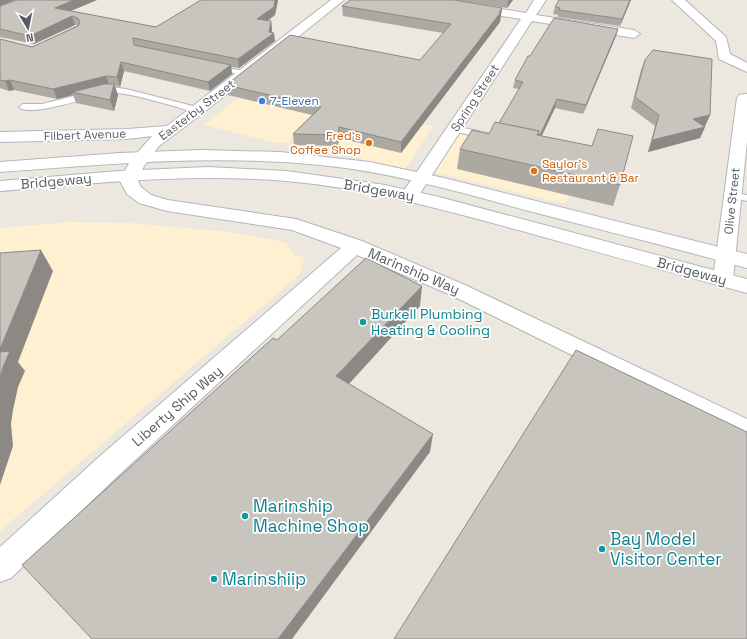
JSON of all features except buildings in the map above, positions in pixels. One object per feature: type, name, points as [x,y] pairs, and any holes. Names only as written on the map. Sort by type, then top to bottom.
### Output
[{"type":"street","name":"Easterby Street","points":[[136,166],[153,143],[198,110],[338,0]]},
{"type":"street","points":[[424,0],[634,34]]},
{"type":"street","name":"Spring Street","points":[[410,195],[540,0]]},
{"type":"street","points":[[678,0],[722,40],[734,45]]},
{"type":"street","points":[[722,40],[724,56],[747,68]]},
{"type":"street","name":"Olive Street","points":[[723,279],[726,256],[740,197],[744,98]]},
{"type":"street","name":"Filbert Avenue","points":[[0,137],[127,134],[171,130]]},
{"type":"street","name":"Bridgeway","points":[[0,186],[214,155],[278,157],[363,166],[421,178],[747,261]]},
{"type":"street","name":"Bridgeway","points":[[0,167],[136,166],[193,173],[260,174],[334,182],[410,195],[747,286]]},
{"type":"street","name":"Marinship Way","points":[[136,166],[129,181],[133,190],[145,199],[167,205],[246,216],[296,225],[355,246],[458,290],[747,431]]},
{"type":"street","name":"Liberty Ship Way","points":[[0,567],[110,465],[355,246]]},
{"type":"lane","points":[[207,65],[244,73]]},
{"type":"lane","points":[[23,107],[42,108],[110,90],[126,92],[198,110]]},
{"type":"lane","points":[[455,129],[499,139]]},
{"type":"shaded area","points":[[260,81],[344,107],[433,126],[403,173],[384,170],[351,154],[293,138],[288,143],[276,143],[204,125]]},
{"type":"shaded area","points":[[455,129],[584,158],[565,204],[426,170]]},
{"type":"shaded area","points":[[68,222],[130,223],[230,232],[285,242],[294,255],[305,257],[299,275],[0,531],[0,228]]},
{"type":"place","name":"7-Eleven","points":[[262,101]]},
{"type":"place","name":"Fred's Coffee Shop","points":[[369,143]]},
{"type":"place","name":"Saylor's Restaurant & Bar","points":[[534,171]]},
{"type":"place","name":"Burkell Plumbing Heating & Cooling","points":[[363,322]]},
{"type":"place","name":"Marinship Machine Shop","points":[[245,516]]},
{"type":"place","name":"Bay Model Visitor Center","points":[[602,549]]},
{"type":"place","name":"Marinshiip","points":[[214,579]]}]
